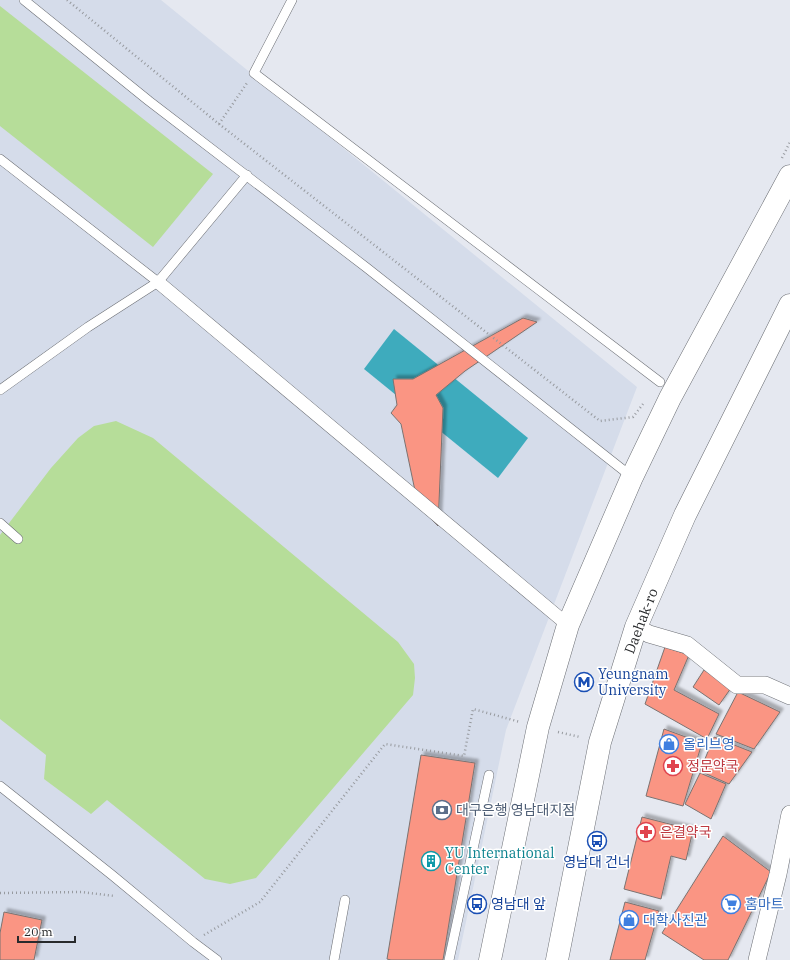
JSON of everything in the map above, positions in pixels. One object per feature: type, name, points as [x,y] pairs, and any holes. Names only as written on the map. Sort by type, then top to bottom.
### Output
[{"type":"main road","points":[[490,960],[538,727],[568,625],[632,477],[670,398],[790,176]]},
{"type":"main road","name":"Daehak-ro","points":[[557,960],[600,742],[636,627],[685,515],[790,305]]},
{"type":"street","points":[[158,282],[568,625]]},
{"type":"street","points":[[636,627],[649,634],[687,645],[736,685],[765,685],[790,696]]},
{"type":"street","points":[[757,960],[778,874],[790,814]]},
{"type":"lane","points":[[24,0],[149,101],[367,268],[632,477]]},
{"type":"lane","points":[[292,0],[254,73],[660,382]]},
{"type":"lane","points":[[0,159],[158,282]]},
{"type":"lane","points":[[0,390],[88,327],[158,282],[247,175]]},
{"type":"lane","points":[[0,523],[18,539]]},
{"type":"lane","points":[[449,960],[489,775]]},
{"type":"lane","points":[[0,786],[217,960]]},
{"type":"lane","points":[[334,960],[345,900]]},
{"type":"path","points":[[67,0],[219,124],[600,421],[633,417],[660,382]]},
{"type":"path","points":[[219,124],[254,73]]},
{"type":"path","points":[[193,942],[260,902],[385,744],[464,756],[473,709],[600,742]]},
{"type":"path","points":[[0,893],[80,892],[116,896]]},
{"type":"shaded area","points":[[0,0],[161,0],[637,387],[506,730],[458,960],[0,960]]},
{"type":"green space","points":[[0,6],[213,174],[153,247],[0,126]]},
{"type":"green space","points":[[116,421],[153,438],[398,642],[414,664],[415,678],[413,695],[256,878],[230,884],[205,879],[107,800],[91,814],[44,779],[46,755],[0,719],[0,535],[51,468],[78,438],[94,426]]},
{"type":"water","points":[[394,329],[528,438],[498,478],[364,369]]},
{"type":"building","points":[[523,318],[537,322],[465,371],[436,395],[443,408],[438,526],[418,505],[401,424],[391,413],[397,405],[393,379],[413,379]]},
{"type":"building","points":[[665,647],[689,655],[674,690],[719,714],[707,739],[645,704]]},
{"type":"building","points":[[704,670],[731,688],[719,705],[693,687]]},
{"type":"building","points":[[738,692],[780,712],[754,749],[716,734]]},
{"type":"building","points":[[664,729],[702,743],[683,806],[646,796]]},
{"type":"building","points":[[714,737],[752,752],[729,784],[700,771]]},
{"type":"building","name":"YU International Center","points":[[421,755],[475,763],[443,960],[391,960],[387,959]]},
{"type":"building","points":[[700,773],[726,784],[711,819],[685,804]]},
{"type":"building","points":[[642,817],[693,830],[686,860],[671,856],[661,899],[624,889]]},
{"type":"building","points":[[723,836],[771,872],[728,960],[704,960],[662,933]]},
{"type":"building","points":[[625,902],[659,911],[645,960],[610,960]]},
{"type":"building","points":[[4,912],[42,920],[34,960],[0,960],[0,933]]},
{"type":"place","name":"Yeungnam University","points":[[584,682]]},
{"type":"place","name":"올리브영","points":[[669,744]]},
{"type":"place","name":"정문약국","points":[[673,766]]},
{"type":"place","name":"대구은행 영남대지점","points":[[442,810]]},
{"type":"place","name":"은결약국","points":[[646,832]]},
{"type":"place","name":"영남대 건너","points":[[597,841]]},
{"type":"place","name":"YU International Center","points":[[431,861]]},
{"type":"place","name":"영남대 앞","points":[[477,904]]},
{"type":"place","name":"홈마트","points":[[731,904]]},
{"type":"place","name":"대학사진관","points":[[629,920]]}]
